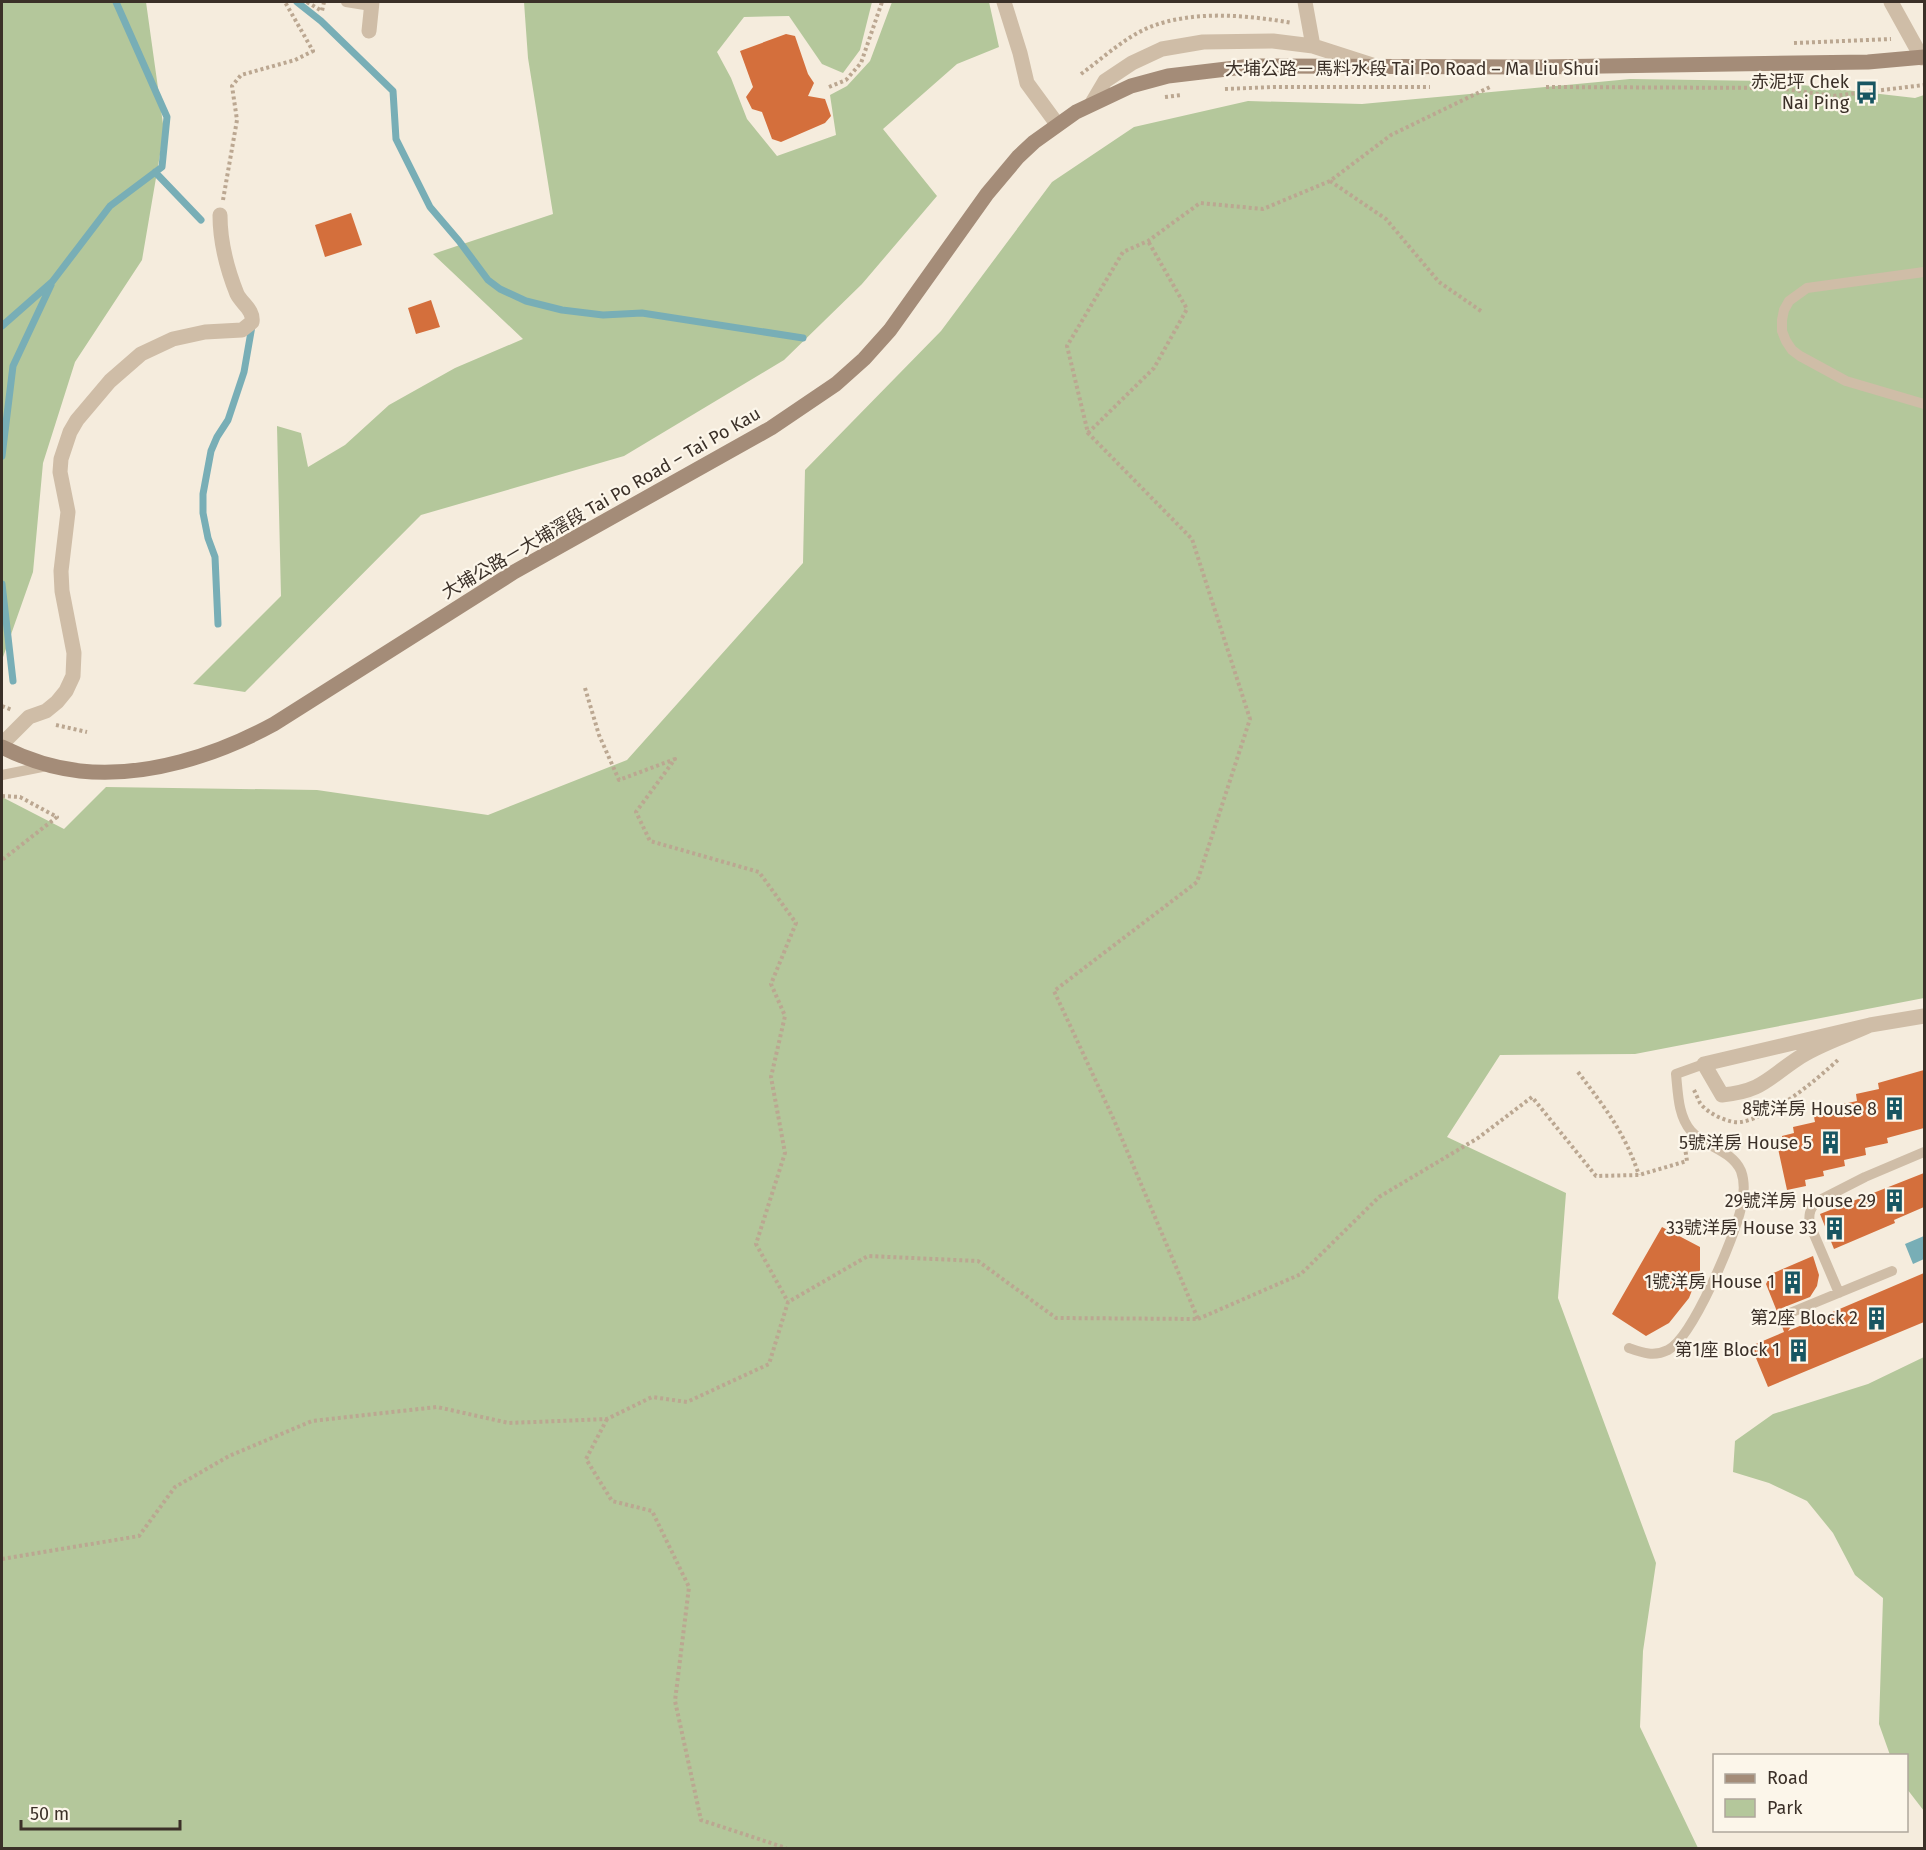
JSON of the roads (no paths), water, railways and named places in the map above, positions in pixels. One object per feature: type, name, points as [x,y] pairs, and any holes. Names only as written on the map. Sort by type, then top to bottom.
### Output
[{"type":"main road","name":"大埔公路－馬料水段 Tai Po Road – Ma Liu Shui","points":[[1057,124],[1092,103],[1131,86],[1168,75],[1252,66],[1372,65],[1540,68],[1868,62],[1923,57]]},
{"type":"main road","name":"大埔公路－大埔滘段 Tai Po Road – Tai Po Kau","points":[[2,745],[23,757],[50,766],[80,771],[124,772],[168,765],[214,751],[254,735],[343,682],[524,566],[723,455],[836,384],[864,359],[890,330],[1003,174],[1034,142],[1057,124]]},
{"type":"street","points":[[1005,2],[1027,83],[1057,124]]},
{"type":"street","points":[[1305,2],[1313,46]]},
{"type":"street","points":[[1891,2],[1923,57]]},
{"type":"street","points":[[369,30],[371,4]]},
{"type":"street","points":[[1092,103],[1105,81],[1132,63],[1162,49],[1203,42],[1273,41],[1313,46],[1372,65]]},
{"type":"street","points":[[2,745],[29,717],[46,711],[57,702],[66,691],[73,676],[74,653],[62,591],[61,571],[68,512],[60,472],[61,459],[70,432],[77,420],[104,388],[141,354],[173,339],[205,332],[242,330],[252,322],[251,312],[238,296],[228,265],[220,229],[220,215]]},
{"type":"street","points":[[1870,1024],[1798,1058],[1764,1084],[1741,1093],[1722,1095],[1704,1064],[1870,1024],[1924,1016]]},
{"type":"lane","points":[[346,2],[371,4]]},
{"type":"lane","points":[[1924,272],[1807,288],[1789,301],[1782,321],[1782,331],[1786,341],[1800,356],[1846,381],[1924,404]]},
{"type":"lane","points":[[2,775],[50,766]]},
{"type":"lane","points":[[1629,1348],[1650,1355],[1670,1349],[1690,1327],[1712,1283],[1741,1209],[1744,1185],[1740,1171],[1733,1160],[1701,1140],[1690,1130],[1680,1108],[1676,1074],[1704,1064]]},
{"type":"lane","points":[[1839,1293],[1810,1225],[1808,1217],[1814,1203],[1924,1152]]},
{"type":"lane","points":[[1785,1316],[1892,1271]]},
{"type":"water","points":[[1924,1236],[1924,1259],[1913,1264],[1905,1244]]},
{"type":"waterway","points":[[2,326],[52,282],[110,206],[162,167],[167,117],[116,2]]},
{"type":"waterway","points":[[297,2],[321,21],[393,91],[396,139],[430,207],[488,280],[500,289],[526,301],[562,310],[603,315],[642,313],[803,338]]},
{"type":"waterway","points":[[155,172],[201,220]]},
{"type":"waterway","points":[[2,456],[13,366],[51,285]]},
{"type":"waterway","points":[[218,624],[215,557],[203,513],[203,494],[211,451],[228,420],[244,372],[252,326]]},
{"type":"waterway","points":[[2,584],[13,681]]},
{"type":"place","name":"赤泥坪 Chek Nai Ping","points":[[1867,92]]},
{"type":"place","name":"8號洋房 House 8","points":[[1895,1109]]},
{"type":"place","name":"5號洋房 House 5","points":[[1830,1143]]},
{"type":"place","name":"29號洋房 House 29","points":[[1894,1201]]},
{"type":"place","name":"33號洋房 House 33","points":[[1835,1228]]},
{"type":"place","name":"1號洋房 House 1","points":[[1793,1282]]},
{"type":"place","name":"第2座 Block 2","points":[[1876,1318]]},
{"type":"place","name":"第1座 Block 1","points":[[1798,1350]]}]
